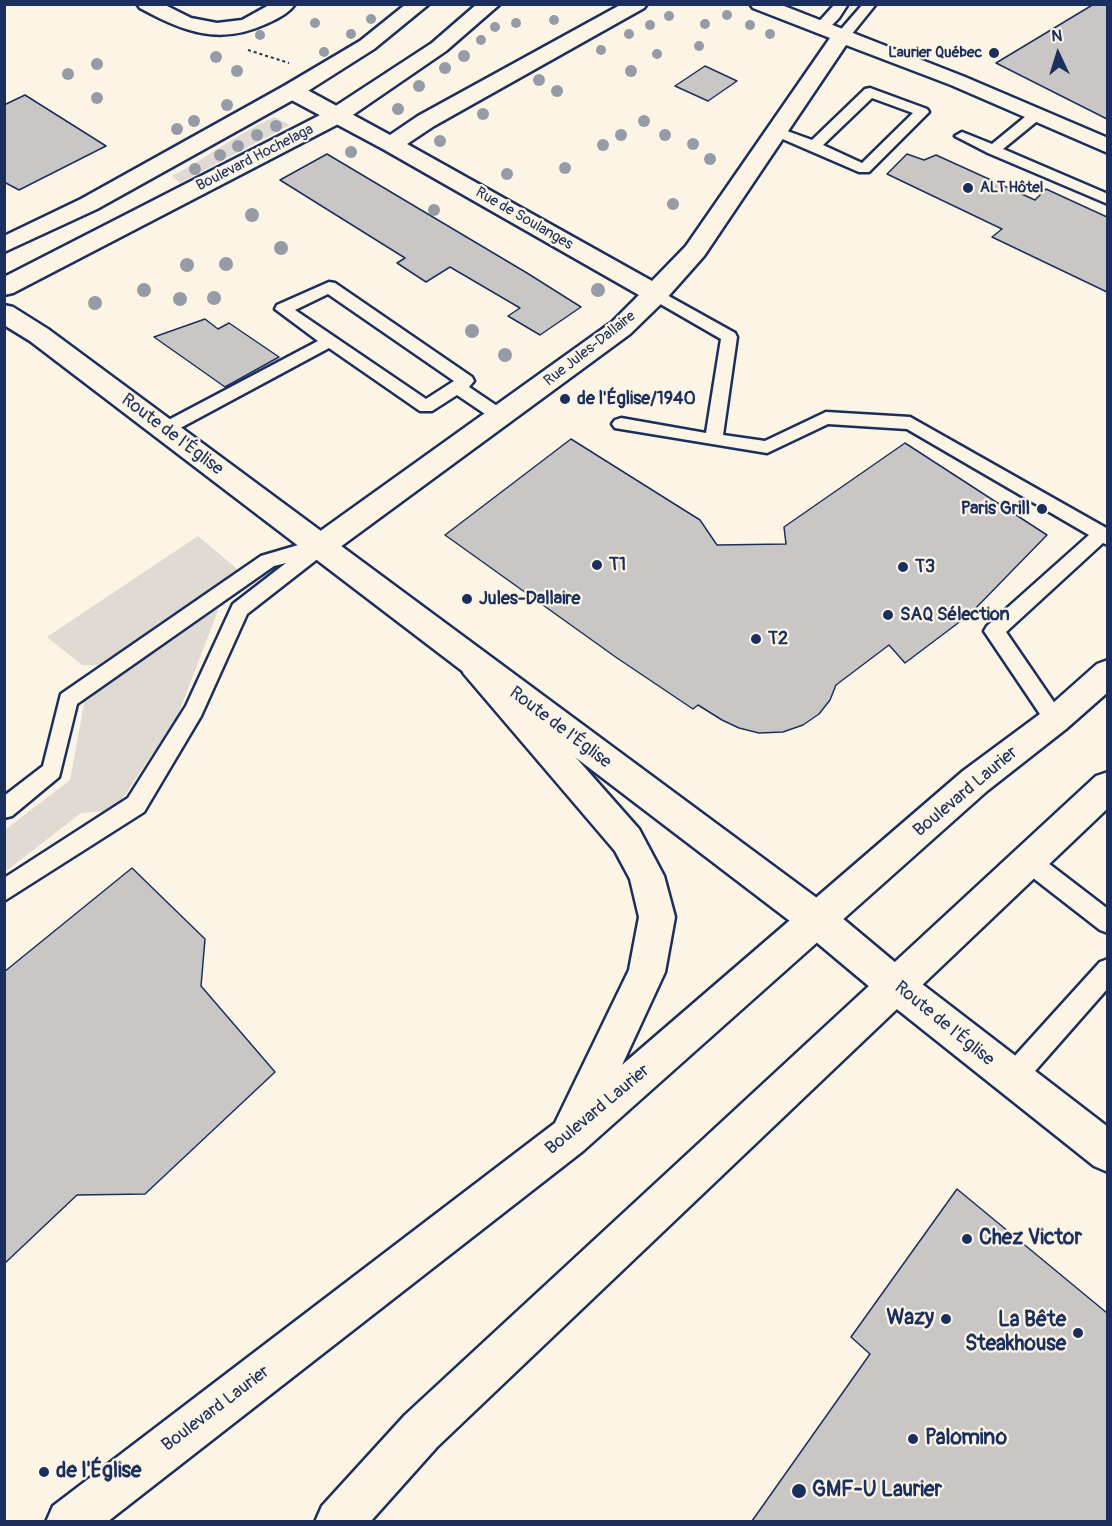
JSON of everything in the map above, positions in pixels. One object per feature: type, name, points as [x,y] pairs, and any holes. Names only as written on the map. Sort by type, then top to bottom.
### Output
[{"type":"main road","points":[[147,4],[179,22],[202,28],[236,30],[264,20],[285,4]]},
{"type":"main road","points":[[4,245],[89,204],[292,91],[367,45],[419,4]]},
{"type":"main road","name":"Boulevard Hochelaga","points":[[4,287],[336,116],[439,47],[490,4]]},
{"type":"main road","points":[[391,144],[426,121],[637,4]]},
{"type":"main road","points":[[760,4],[958,81],[1107,146]]},
{"type":"main road","name":"Rue Jules-Dallaire","points":[[322,545],[621,328],[656,294],[695,251],[826,56],[842,37]]},
{"type":"main road","name":"Rue de Soulanges","points":[[292,91],[391,144],[656,294]]},
{"type":"main road","name":"Route de l'Église","points":[[4,313],[39,335],[322,545],[475,665],[816,919],[896,986],[1107,1152]]},
{"type":"main road","points":[[475,665],[627,840],[647,876],[657,917],[647,972],[569,1137]]},
{"type":"main road","name":"Boulevard Laurier","points":[[69,1521],[569,1137],[975,781],[1055,720],[1107,673]]},
{"type":"main road","points":[[338,1521],[421,1431],[1107,786]]},
{"type":"lane","points":[[820,29],[835,15],[842,4]]},
{"type":"lane","points":[[842,37],[870,4]]},
{"type":"lane","points":[[776,131],[864,169],[922,112],[870,92],[814,146]]},
{"type":"lane","points":[[993,150],[1036,115]]},
{"type":"lane","points":[[918,116],[936,123]]},
{"type":"lane","points":[[962,136],[1107,200]]},
{"type":"lane","points":[[329,287],[466,381],[457,387],[426,407],[283,309],[329,287]]},
{"type":"lane","points":[[656,294],[729,337],[714,440]]},
{"type":"lane","points":[[165,429],[330,341]]},
{"type":"lane","points":[[457,387],[500,416]]},
{"type":"lane","points":[[621,424],[767,447],[826,418],[910,423],[1105,536],[994,631],[1055,720]]},
{"type":"lane","points":[[4,808],[52,771],[68,700],[268,561],[322,545]]},
{"type":"lane","points":[[4,891],[136,805],[194,710],[240,609],[322,545]]},
{"type":"lane","points":[[1027,860],[1107,923]]},
{"type":"lane","points":[[1012,1078],[1107,970]]},
{"type":"shaded area","points":[[274,117],[290,125],[180,183],[172,176],[248,130]]},
{"type":"shaded area","points":[[198,536],[241,572],[98,665],[82,665],[47,637]]},
{"type":"shaded area","points":[[219,608],[178,715],[115,810],[81,813],[5,872],[5,830],[70,780],[85,699]]},
{"type":"building","name":"Laurier Québec","points":[[1094,4],[1107,4],[1107,119],[996,63]]},
{"type":"building","points":[[705,66],[737,81],[708,101],[675,86]]},
{"type":"building","points":[[25,95],[106,146],[19,190],[4,182],[4,105]]},
{"type":"building","points":[[327,154],[581,307],[540,335],[508,316],[520,308],[450,267],[426,282],[397,263],[405,258],[280,180]]},
{"type":"building","points":[[907,154],[924,160],[936,155],[1035,200],[1046,189],[1107,217],[1107,292],[992,237],[1002,229],[887,174]]},
{"type":"building","points":[[205,319],[218,329],[229,323],[279,357],[225,387],[154,337]]},
{"type":"building","points":[[571,439],[700,520],[717,545],[786,544],[784,527],[905,443],[1047,535],[970,614],[905,663],[889,645],[836,685],[830,700],[819,714],[803,725],[783,732],[759,733],[739,728],[698,705],[693,709],[617,658],[445,535]]},
{"type":"building","points":[[132,868],[205,939],[201,986],[275,1072],[145,1194],[77,1195],[4,1264],[4,972]]},
{"type":"building","points":[[957,1189],[1107,1313],[1107,1521],[752,1521],[870,1354],[851,1337]]},
{"type":"place","name":"Laurier Québec","points":[[994,53]]},
{"type":"place","name":"ALT Hôtel","points":[[968,188]]},
{"type":"place","name":"de l'Église/1940","points":[[565,399]]},
{"type":"place","name":"Paris Grill","points":[[1042,509]]},
{"type":"place","name":"T1","points":[[597,565]]},
{"type":"place","name":"T3","points":[[903,567]]},
{"type":"place","name":"Jules-Dallaire","points":[[467,599]]},
{"type":"place","name":"SAQ Sélection","points":[[888,615]]},
{"type":"place","name":"T2","points":[[756,639]]},
{"type":"place","name":"Chez Victor","points":[[967,1239]]},
{"type":"place","name":"Wazy","points":[[946,1319]]},
{"type":"place","name":"La Bête Steakhouse","points":[[1078,1333]]},
{"type":"place","name":"Palomino","points":[[913,1439]]},
{"type":"place","name":"de l'Église","points":[[44,1472]]},
{"type":"place","name":"GMF-U Laurier","points":[[799,1491]]}]
